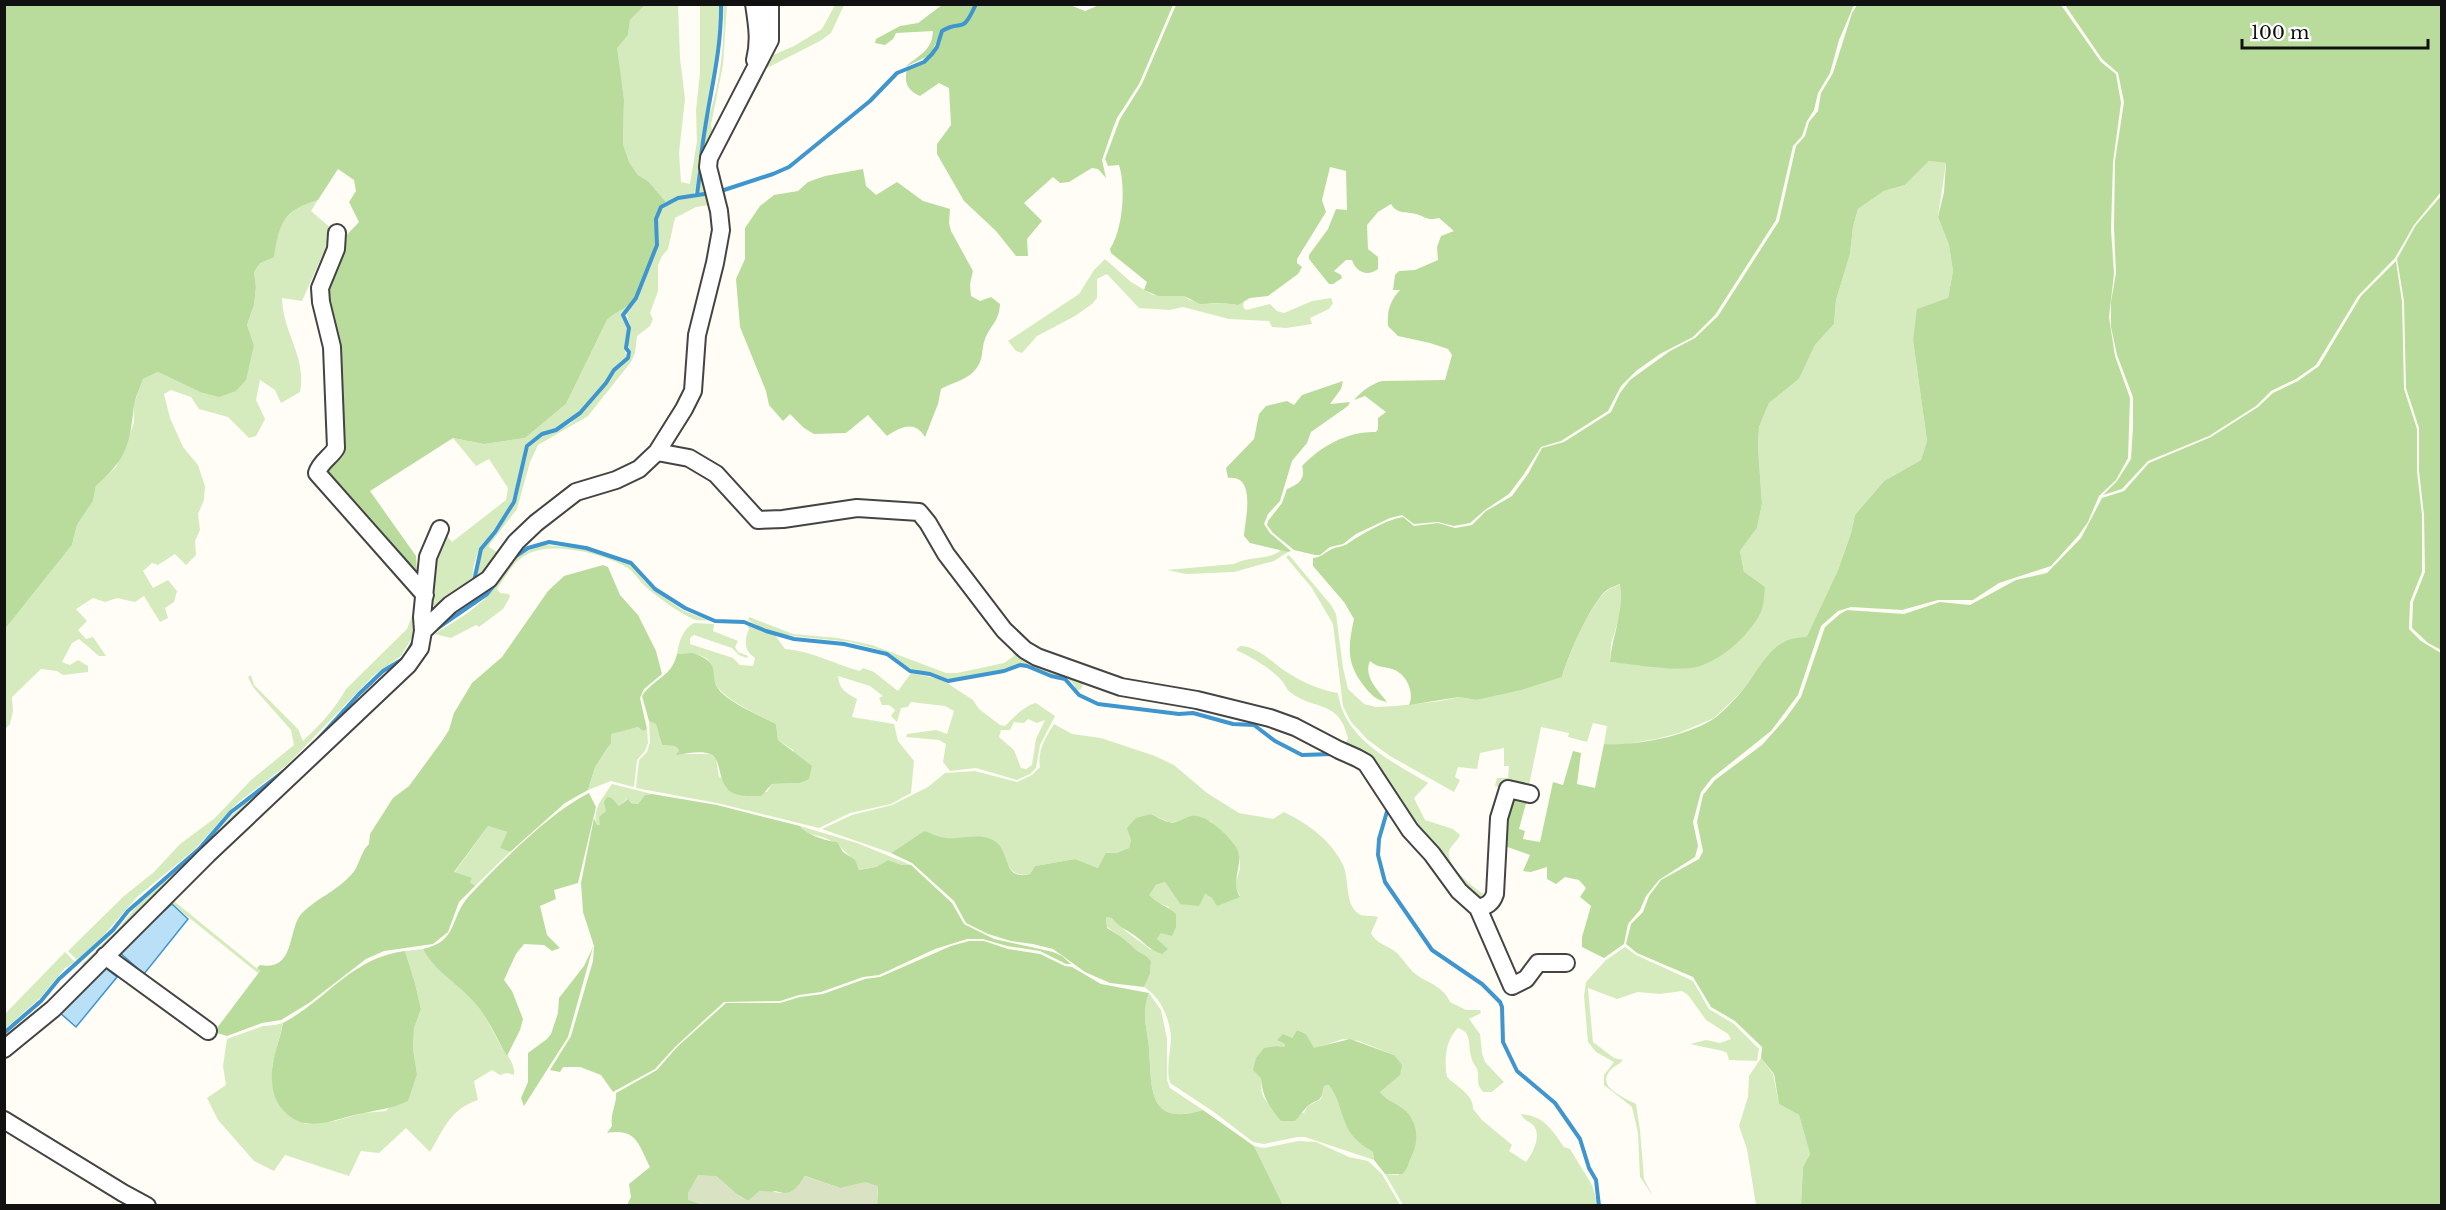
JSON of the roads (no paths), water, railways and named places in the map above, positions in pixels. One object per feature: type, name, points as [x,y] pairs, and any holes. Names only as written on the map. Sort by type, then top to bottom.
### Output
[{"type":"street","points":[[750,79],[758,48],[758,28],[754,4]]},
{"type":"street","points":[[423,631],[450,605],[489,579],[516,542],[576,492],[616,480],[639,469],[657,452],[693,391],[697,335],[721,230],[719,211],[708,168],[709,158],[770,40],[770,4]]},
{"type":"street","points":[[337,233],[336,249],[320,288],[321,302],[332,347],[336,448],[332,456],[319,466],[317,473],[425,595]]},
{"type":"street","points":[[657,452],[689,458],[716,474],[758,520],[783,519],[857,508],[918,512],[928,523],[946,554],[1004,630],[1025,650],[1037,657],[1121,687],[1208,703],[1270,718],[1295,727],[1366,763],[1410,830],[1432,854],[1459,891],[1478,908],[1512,986],[1526,979],[1538,963],[1566,963]]},
{"type":"street","points":[[4,1049],[53,1009],[208,854],[408,665],[420,648],[428,557],[440,529]]},
{"type":"street","points":[[1478,908],[1486,906],[1495,894],[1499,818],[1509,789],[1530,794]]},
{"type":"street","points":[[105,957],[208,1031]]},
{"type":"street","points":[[4,1120],[147,1206]]},
{"type":"water","points":[[172,904],[188,919],[144,974],[118,951]]},
{"type":"water","points":[[104,967],[117,977],[76,1027],[59,1012]]},
{"type":"waterway","points":[[701,158],[719,43],[721,4]]},
{"type":"waterway","points":[[718,192],[789,167],[870,101],[897,73],[924,62],[937,47],[942,31],[964,24],[976,4]]},
{"type":"waterway","points":[[697,195],[701,165]]},
{"type":"waterway","points":[[474,581],[481,549],[514,502],[527,446],[542,434],[556,430],[580,413],[614,370],[628,358],[629,352],[626,348],[629,328],[623,315],[636,298],[657,245],[656,219],[661,207],[678,198],[711,193]]},
{"type":"waterway","points":[[513,558],[528,548],[549,542],[586,548],[631,563],[655,589],[685,608],[715,621],[744,622],[794,639],[844,644],[887,654],[910,671],[930,674],[948,681],[1004,671],[1020,665],[1027,666],[1065,679],[1079,695],[1098,704],[1179,714],[1193,713],[1233,724],[1254,725],[1275,741],[1302,755],[1333,754]]},
{"type":"waterway","points":[[432,632],[487,594],[495,584]]},
{"type":"waterway","points":[[407,653],[415,639]]},
{"type":"waterway","points":[[319,738],[383,671],[403,659]]},
{"type":"waterway","points":[[4,1033],[41,1001],[59,979],[113,930],[128,911],[199,849],[231,812],[288,768]]},
{"type":"waterway","points":[[1388,808],[1379,839],[1378,855],[1385,882],[1432,950],[1482,984],[1500,1002],[1503,1042],[1517,1071],[1555,1103],[1580,1139],[1589,1168],[1596,1180],[1599,1206]]}]
